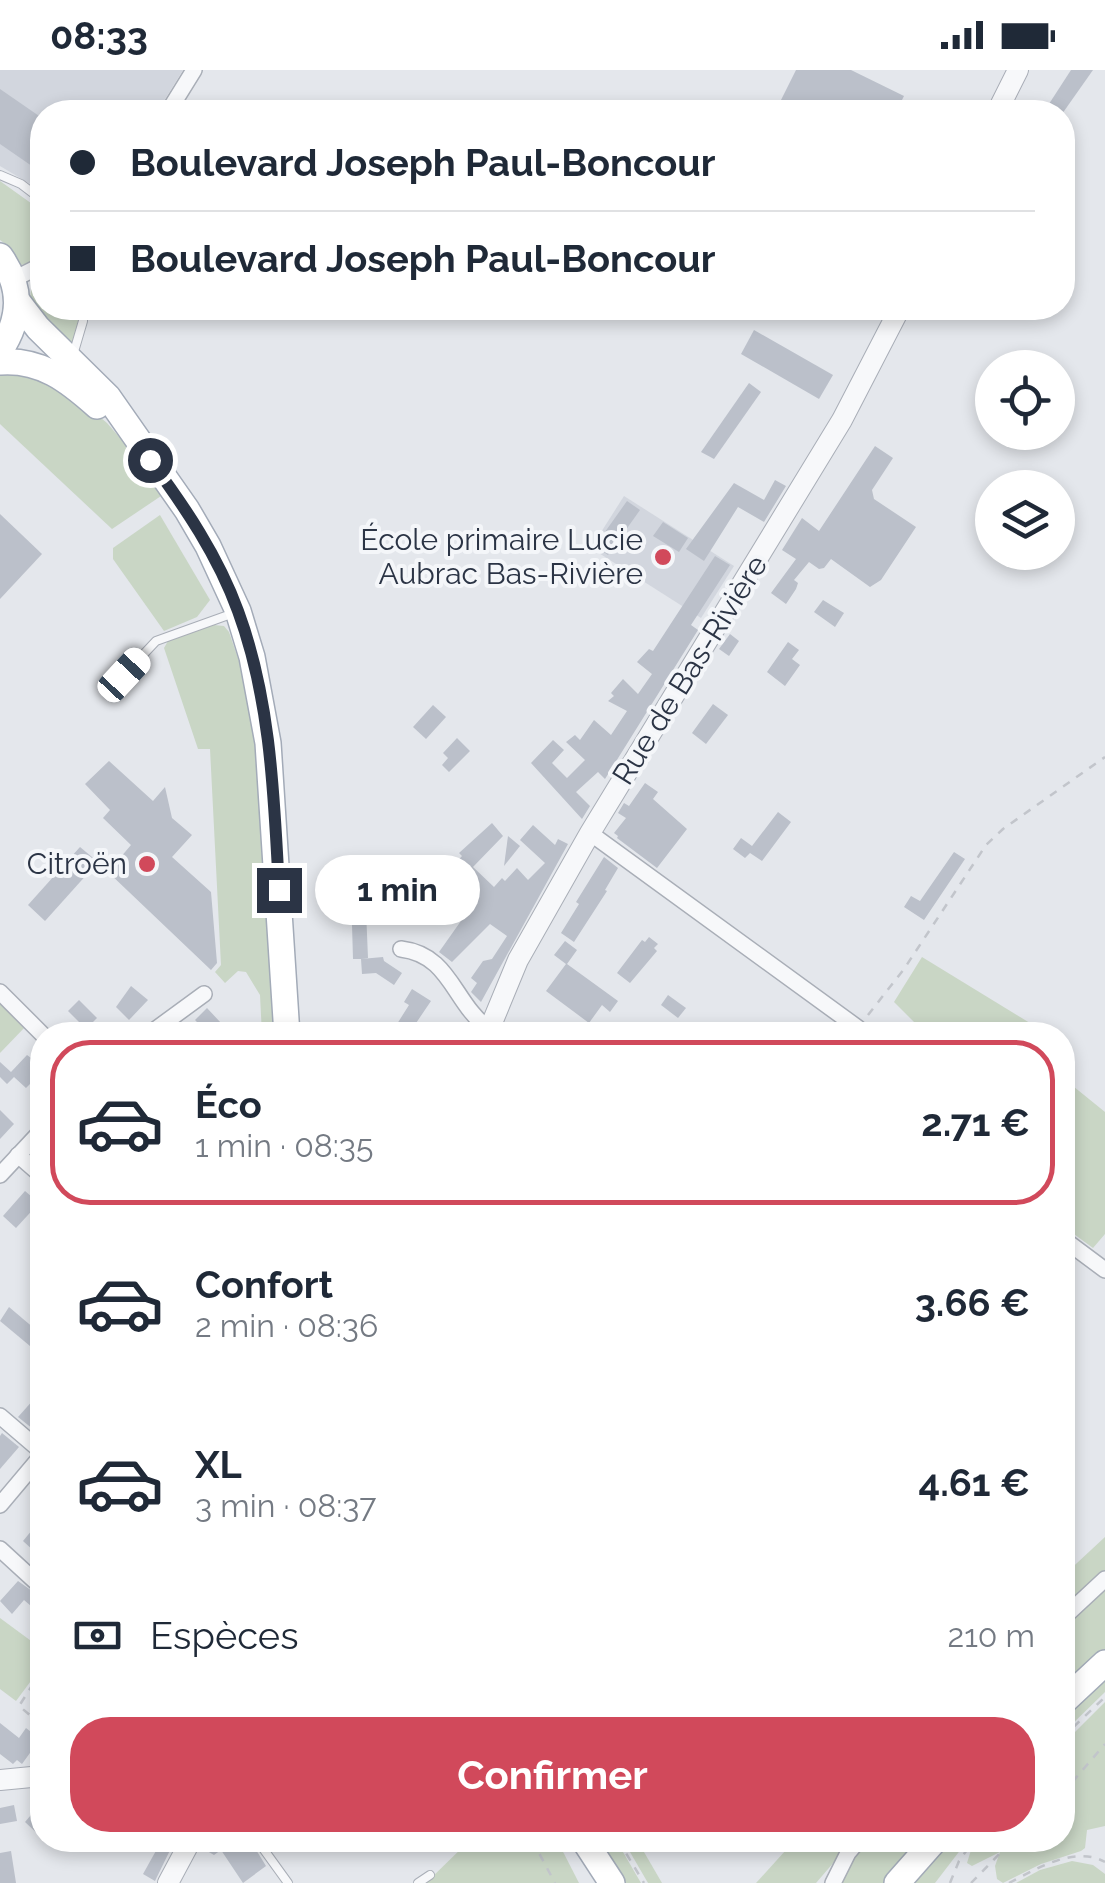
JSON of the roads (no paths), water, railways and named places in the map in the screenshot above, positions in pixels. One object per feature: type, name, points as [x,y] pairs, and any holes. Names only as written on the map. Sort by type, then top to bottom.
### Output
[{"type":"main road","points":[[0,256],[30,314]]},
{"type":"main road","points":[[0,351],[10,336],[16,290]]},
{"type":"main road","points":[[33,320],[108,396],[201,534],[238,611],[252,657],[268,743],[286,1022]]},
{"type":"main road","points":[[0,362],[30,363],[70,382],[134,438]]},
{"type":"main road","points":[[1075,1691],[1105,1662]]},
{"type":"main road","points":[[577,1852],[592,1883]]},
{"type":"main road","points":[[592,1852],[612,1883]]},
{"type":"main road","points":[[897,1883],[924,1852]]},
{"type":"street","points":[[175,100],[194,70]]},
{"type":"street","points":[[1003,100],[1018,70]]},
{"type":"street","points":[[16,290],[30,277]]},
{"type":"street","name":"Rue de Bas-Rivière","points":[[492,1022],[518,960],[590,833],[842,420],[894,320]]},
{"type":"street","points":[[590,833],[844,1022]]},
{"type":"street","points":[[401,949],[419,951],[435,961],[478,1022]]},
{"type":"street","points":[[0,992],[30,1022]]},
{"type":"street","points":[[166,1022],[204,994]]},
{"type":"street","points":[[0,1174],[30,1142]]},
{"type":"street","points":[[18,1155],[30,1166]]},
{"type":"street","points":[[1075,1246],[1103,1263]]},
{"type":"street","points":[[0,1416],[30,1443]]},
{"type":"street","points":[[0,1505],[30,1469]]},
{"type":"street","points":[[0,1549],[30,1576]]},
{"type":"street","points":[[1075,1607],[1105,1579]]},
{"type":"street","points":[[0,1780],[30,1777]]},
{"type":"street","points":[[168,1883],[185,1852]]},
{"type":"street","points":[[833,1883],[849,1852]]},
{"type":"lane","points":[[0,175],[30,191]]},
{"type":"lane","points":[[72,359],[83,320]]},
{"type":"lane","points":[[124,675],[156,641],[238,611]]},
{"type":"lane","points":[[265,1852],[288,1883]]},
{"type":"lane","points":[[418,1883],[430,1875]]},
{"type":"place","name":"École primaire Lucie Aubrac Bas-Rivière","points":[[663,557]]},
{"type":"place","name":"Citroën","points":[[147,864]]}]
